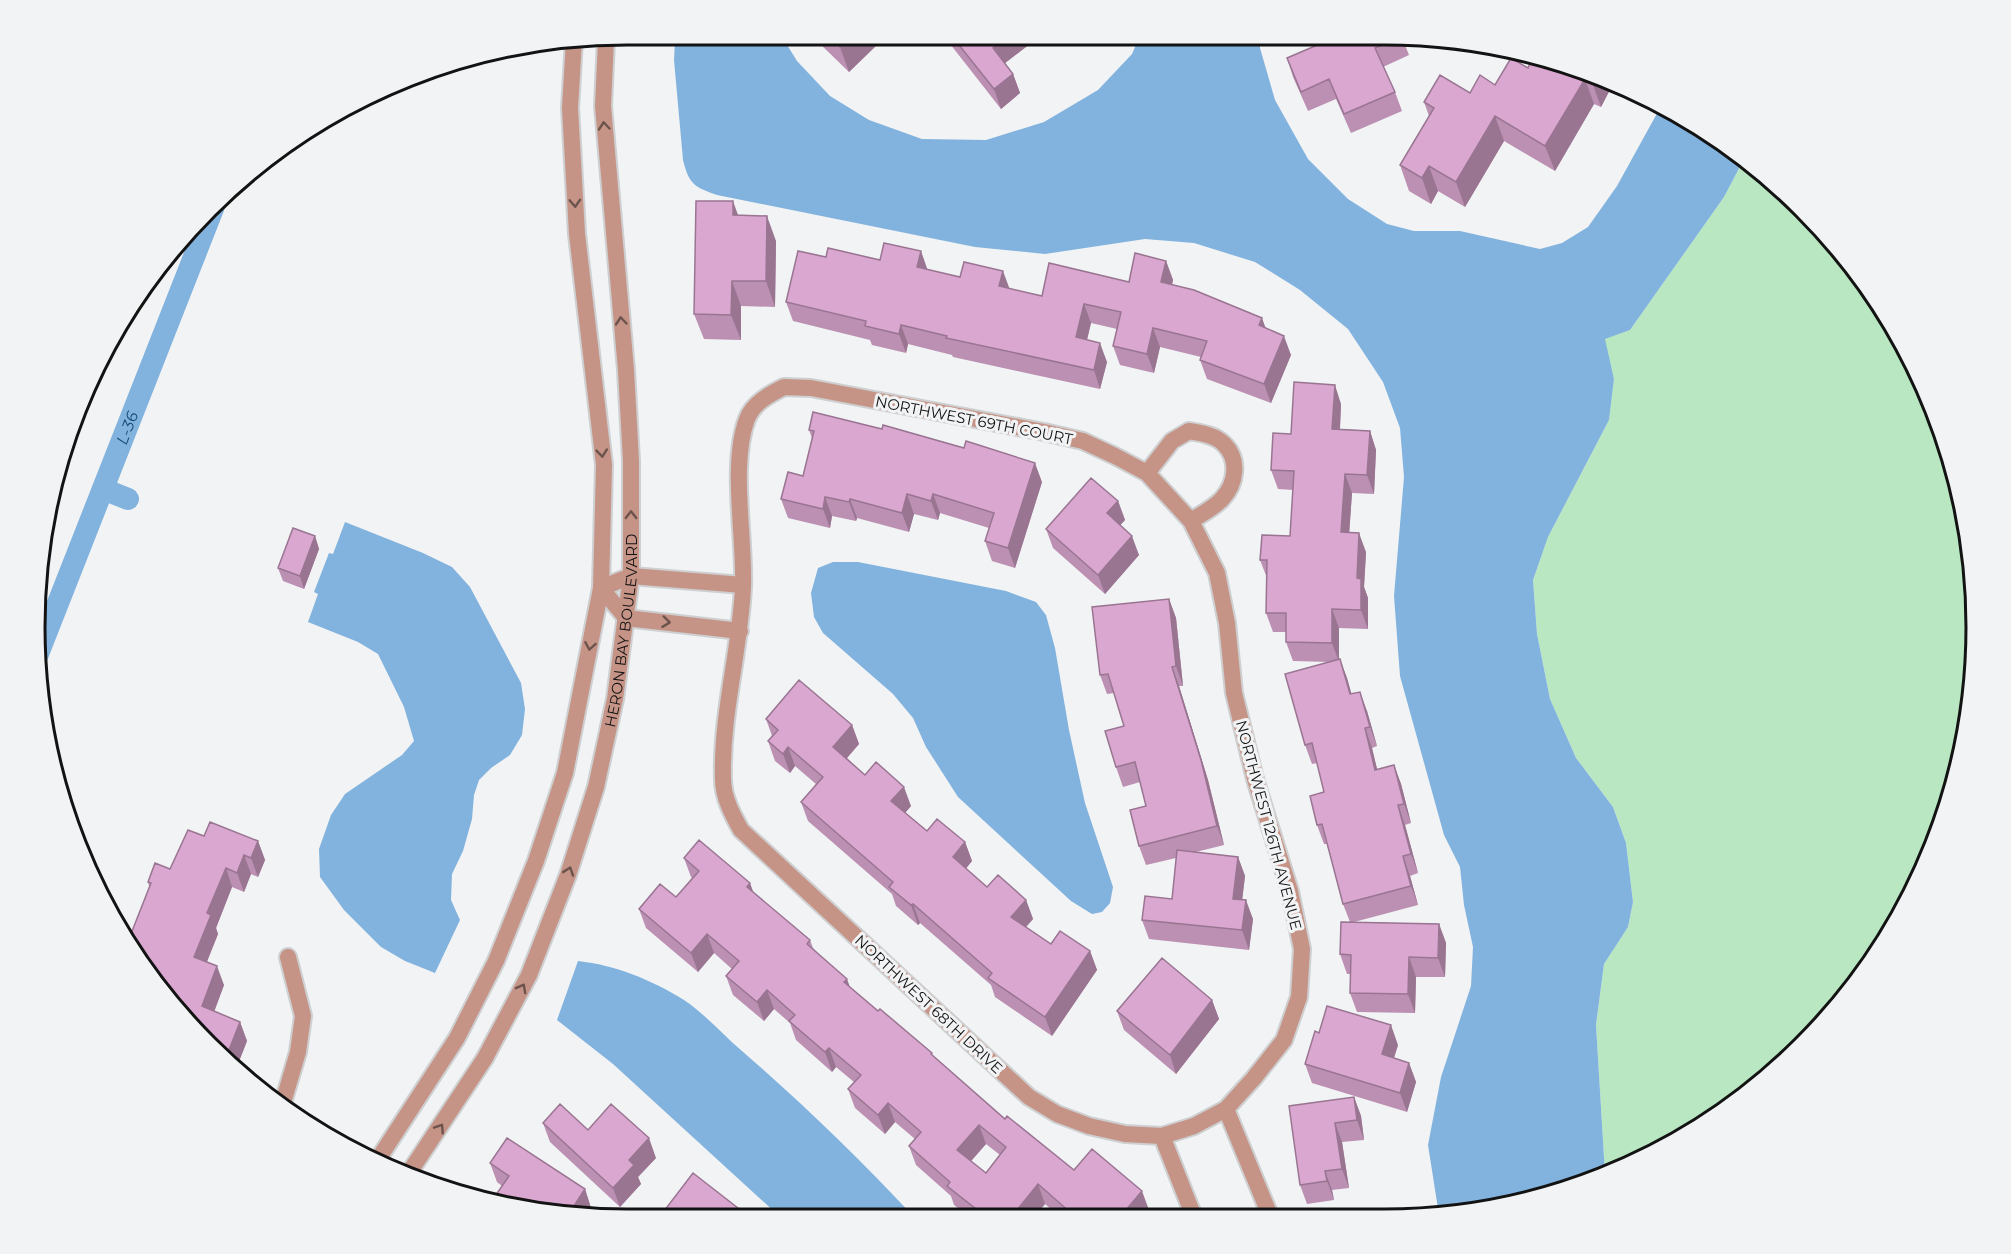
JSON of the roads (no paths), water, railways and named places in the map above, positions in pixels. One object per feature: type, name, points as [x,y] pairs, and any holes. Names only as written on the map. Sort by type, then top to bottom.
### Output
[{"type":"street","name":"HERON BAY BOULEVARD","points":[[412,1168],[484,1058],[529,975],[568,875],[596,787],[615,699],[631,576],[631,461],[626,370],[603,106],[606,46]]},
{"type":"street","name":"HERON BAY BOULEVARD","points":[[381,1154],[464,1025],[496,961],[536,861],[565,773],[601,588],[604,465],[577,234],[570,108],[574,48]]},
{"type":"street","name":"NORTHWEST 69TH COURT","points":[[743,585],[739,452],[747,417],[764,397],[784,387],[812,388],[1083,441],[1147,473],[1169,497]]},
{"type":"street","points":[[1147,473],[1172,441],[1189,431],[1208,435],[1224,445],[1235,464],[1234,483],[1221,500],[1191,521]]},
{"type":"street","name":"NORTHWEST 126TH AVENUE","points":[[1169,497],[1191,521],[1217,573],[1227,623],[1234,693],[1256,779],[1290,891],[1302,949],[1299,996],[1284,1040],[1226,1109],[1194,1126]]},
{"type":"street","points":[[631,576],[743,585],[740,631],[626,618],[601,588],[631,576]]},
{"type":"street","name":"NORTHWEST 68TH DRIVE","points":[[740,631],[724,720],[723,781],[730,811],[741,830],[1029,1097],[1057,1114],[1089,1126],[1125,1134],[1162,1136],[1194,1126]]},
{"type":"street","points":[[285,1097],[298,1052],[303,1016],[288,957]]},
{"type":"street","points":[[1226,1109],[1267,1209]]},
{"type":"street","points":[[1162,1136],[1191,1209]]},
{"type":"water","points":[[675,45],[787,45],[797,61],[830,96],[869,120],[922,139],[986,140],[1044,122],[1098,90],[1132,54],[1136,45],[1260,45],[1275,100],[1308,159],[1348,199],[1387,224],[1414,231],[1460,231],[1540,249],[1562,243],[1588,227],[1617,186],[1657,113],[1707,143],[1740,167],[1724,197],[1630,330],[1605,339],[1614,379],[1609,420],[1548,537],[1533,580],[1537,634],[1550,699],[1576,758],[1613,807],[1626,843],[1633,902],[1628,927],[1604,964],[1596,1025],[1605,1166],[1535,1189],[1498,1198],[1438,1206],[1428,1145],[1441,1077],[1471,986],[1473,947],[1464,905],[1460,867],[1444,835],[1400,676],[1394,596],[1404,477],[1400,428],[1383,382],[1348,329],[1300,290],[1255,262],[1194,243],[1145,239],[1045,254],[975,247],[717,195],[703,190],[690,180],[683,160],[674,60]]},
{"type":"water","points":[[345,522],[452,567],[470,587],[521,683],[525,709],[522,735],[510,755],[491,768],[479,780],[463,851],[452,874],[451,900],[460,920],[435,973],[405,961],[381,947],[344,910],[320,877],[319,849],[331,815],[345,794],[402,755],[414,741],[404,707],[378,654],[358,642],[308,622],[318,594],[314,592],[329,553],[333,554]]},
{"type":"water","points":[[833,562],[858,562],[1006,591],[1036,602],[1046,615],[1055,648],[1069,730],[1085,803],[1113,887],[1110,903],[1102,912],[1092,914],[1071,901],[958,797],[926,747],[913,718],[893,694],[823,633],[814,617],[811,593],[818,568]]},
{"type":"water","points":[[578,961],[633,974],[659,986],[684,1000],[707,1018],[851,1152],[906,1209],[771,1209],[613,1064],[557,1020]]},
{"type":"waterway","name":"L-36","points":[[45,636],[207,223]]},
{"type":"waterway","points":[[103,489],[128,499]]}]
